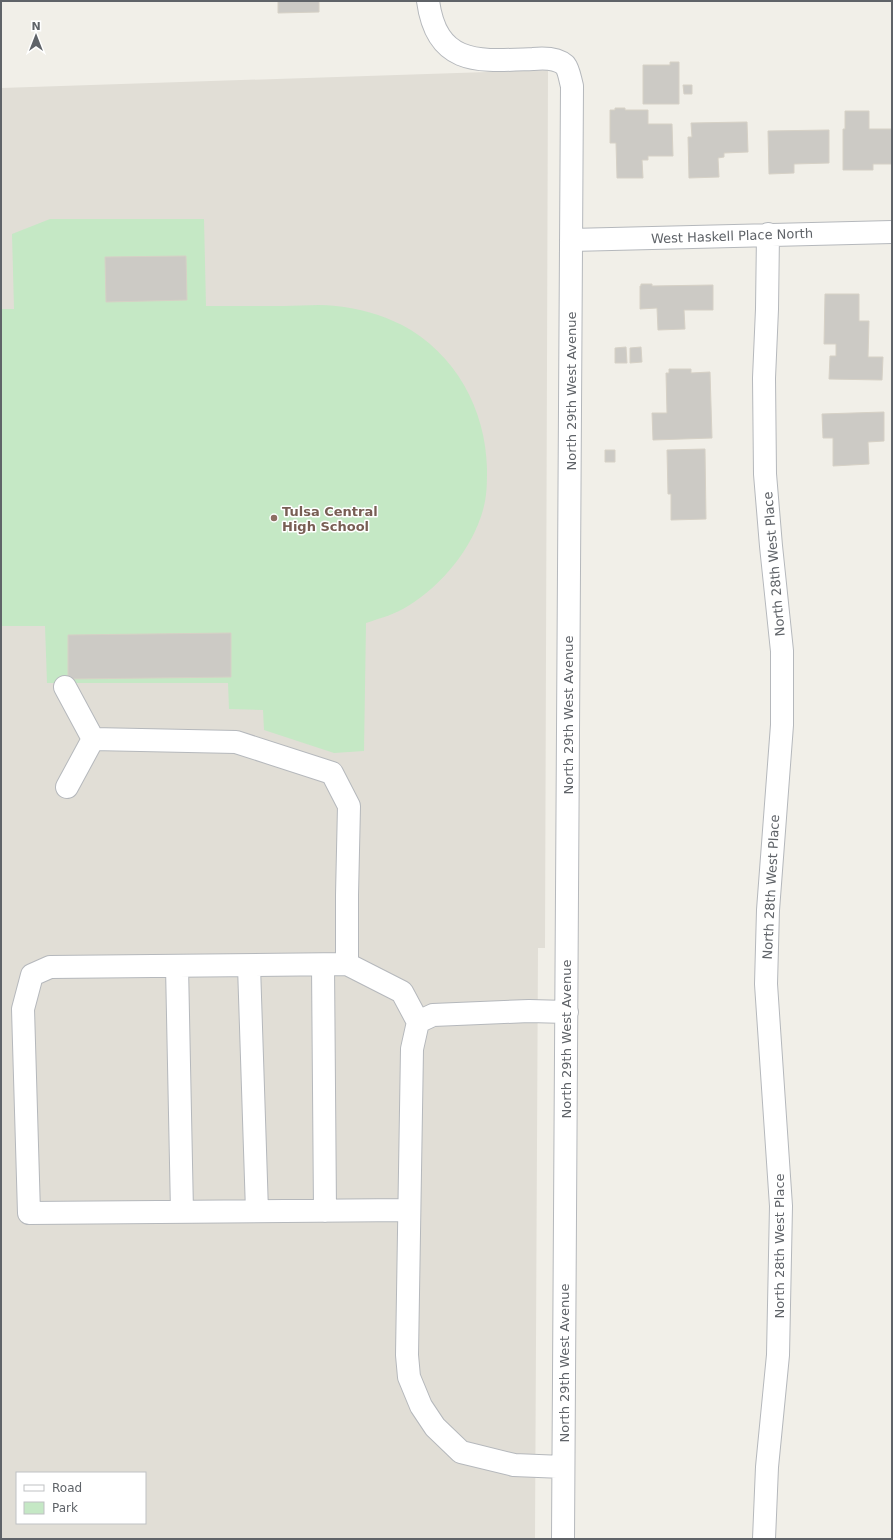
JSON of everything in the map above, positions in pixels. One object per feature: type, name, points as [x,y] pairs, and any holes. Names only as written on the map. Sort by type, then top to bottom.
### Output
[{"type":"street","name":"North 29th West Avenue","points":[[428,1],[434,30],[446,45],[461,54],[478,60],[541,58],[558,60],[566,66],[572,86],[563,1539]]},
{"type":"street","name":"West Haskell Place North","points":[[572,240],[892,232]]},
{"type":"street","name":"North 28th West Place","points":[[764,1539],[767,1467],[778,1355],[781,1213],[766,984],[768,910],[782,725],[782,651],[770,546],[765,474],[764,378],[768,234]]},
{"type":"street","points":[[65,687],[93,739]]},
{"type":"street","points":[[67,787],[93,739]]},
{"type":"street","points":[[93,739],[236,742],[332,773],[349,806],[347,964]]},
{"type":"street","points":[[409,1210],[29,1213],[23,1009],[32,975],[50,967],[347,964],[402,992],[418,1022],[412,1049],[407,1355],[409,1377],[421,1406],[435,1427],[461,1452],[514,1465],[563,1467]]},
{"type":"street","points":[[323,965],[325,1211]]},
{"type":"street","points":[[177,966],[182,1212]]},
{"type":"street","points":[[249,966],[257,1212]]},
{"type":"street","points":[[418,1022],[433,1015],[529,1011],[567,1012]]},
{"type":"shaded area","name":"Tulsa Central High School","points":[[548,70],[545,948],[538,948],[535,1539],[1,1539],[1,88]]},
{"type":"green space","points":[[50,219],[204,219],[206,306],[323,305],[353,308],[370,312],[402,325],[421,337],[438,351],[452,367],[464,385],[474,404],[481,425],[485,447],[487,484],[483,510],[478,524],[463,552],[444,577],[433,588],[403,609],[388,616],[366,623],[364,751],[334,753],[264,730],[263,710],[229,709],[228,683],[47,683],[45,626],[1,626],[1,309],[14,309],[12,234]]},
{"type":"building","points":[[278,1],[319,1],[319,12],[278,13]]},
{"type":"building","points":[[670,62],[679,62],[679,104],[643,104],[643,65],[670,65]]},
{"type":"building","points":[[683,85],[692,85],[692,94],[684,94]]},
{"type":"building","points":[[615,108],[625,108],[625,110],[648,110],[648,124],[672,124],[673,156],[648,156],[648,160],[642,160],[643,178],[617,178],[616,143],[610,143],[610,110],[615,110]]},
{"type":"building","points":[[845,111],[869,111],[869,129],[892,129],[892,164],[873,164],[873,170],[843,170],[843,129],[845,129]]},
{"type":"building","points":[[747,122],[748,152],[724,153],[724,157],[718,158],[719,177],[689,178],[688,137],[692,137],[691,123]]},
{"type":"building","points":[[829,130],[829,163],[794,164],[794,173],[769,174],[768,131]]},
{"type":"building","points":[[186,256],[187,300],[106,302],[105,257]]},
{"type":"building","points":[[641,284],[652,284],[652,286],[713,285],[713,310],[684,310],[685,329],[658,330],[657,308],[640,309]]},
{"type":"building","points":[[825,294],[859,294],[859,321],[869,321],[868,357],[883,357],[882,380],[829,379],[830,356],[836,356],[836,344],[824,344]]},
{"type":"building","points":[[626,347],[627,363],[615,363],[615,348]]},
{"type":"building","points":[[641,347],[642,362],[630,363],[630,348]]},
{"type":"building","points":[[669,369],[691,369],[691,373],[710,372],[712,438],[653,440],[652,413],[667,413],[666,373],[669,373]]},
{"type":"building","points":[[884,412],[884,441],[868,442],[869,464],[833,466],[833,438],[823,438],[822,414]]},
{"type":"building","points":[[705,449],[706,519],[671,520],[671,494],[668,494],[667,450]]},
{"type":"building","points":[[605,450],[615,450],[615,462],[605,462]]},
{"type":"building","points":[[231,633],[231,677],[68,679],[68,635]]},
{"type":"place","name":"Tulsa Central High School","points":[[274,518]]}]
